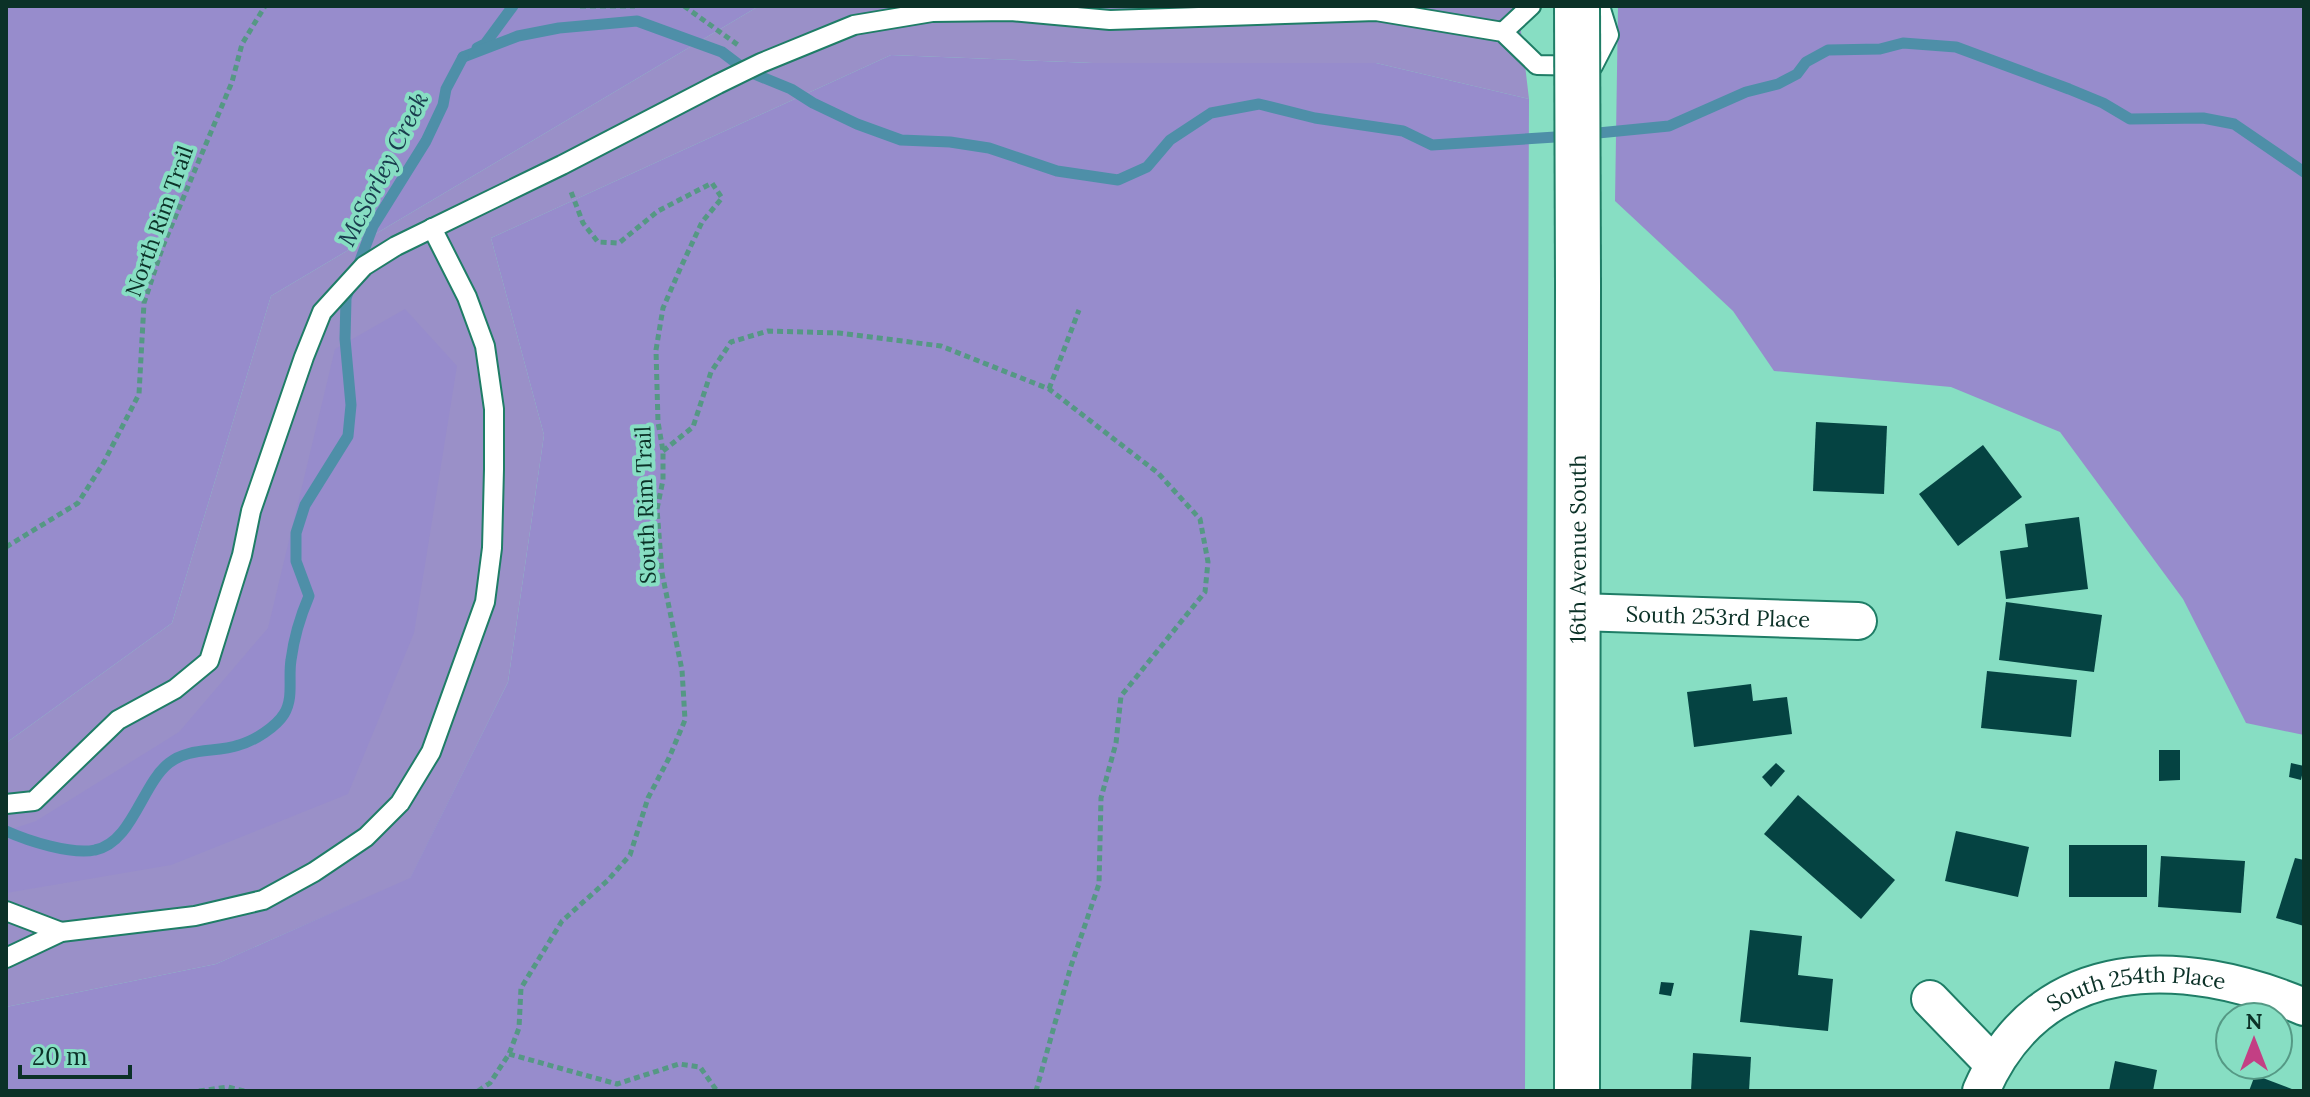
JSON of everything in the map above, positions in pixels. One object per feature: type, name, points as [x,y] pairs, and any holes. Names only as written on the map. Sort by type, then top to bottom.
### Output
[{"type":"main road","name":"16th Avenue South","points":[[1577,6],[1577,1091]]},
{"type":"street","name":"South 253rd Place","points":[[1578,612],[1858,621]]},
{"type":"street","name":"South 254th Place","points":[[1987,1077],[2011,1040],[2057,998],[2097,982],[2159,974],[2195,976],[2268,991],[2304,1007]]},
{"type":"street","points":[[1930,999],[1987,1077]]},
{"type":"lane","points":[[1503,32],[1531,6]]},
{"type":"lane","points":[[6,804],[34,801],[118,720],[175,689],[209,661],[242,555],[251,511],[304,357],[322,312],[364,266],[432,228],[718,84],[854,25],[932,12],[1011,11],[1110,20],[1376,11],[1503,32],[1537,65],[1593,66],[1609,35],[1600,6]]},
{"type":"lane","points":[[6,958],[61,932],[195,916],[263,900],[314,872],[366,837],[400,803],[431,752],[485,602],[492,548],[494,469],[494,409],[485,346],[467,297],[432,228]]},
{"type":"lane","points":[[6,911],[61,932]]},
{"type":"path","name":"North Rim Trail","points":[[6,547],[78,503],[104,462],[139,394],[144,303],[163,246],[232,82],[242,44],[265,6]]},
{"type":"path","points":[[580,7],[635,6]]},
{"type":"path","points":[[684,6],[761,63]]},
{"type":"path","name":"South Rim Trail","points":[[478,1091],[490,1083],[509,1054],[519,1028],[521,988],[562,921],[608,880],[630,855],[648,798],[685,720],[685,692],[662,573],[657,509],[663,480],[663,451],[658,422],[656,350],[663,308],[702,222],[722,198],[712,183],[658,211],[619,243],[598,242],[583,223],[562,165]]},
{"type":"path","points":[[1049,389],[1079,310]]},
{"type":"path","points":[[663,451],[693,427],[711,372],[731,342],[768,331],[839,333],[941,346],[1049,389],[1158,473],[1200,519],[1208,562],[1205,592],[1121,696],[1116,743],[1101,798],[1099,884],[1071,966],[1036,1091]]},
{"type":"path","points":[[509,1054],[617,1084],[679,1064],[700,1067],[717,1091]]},
{"type":"path","points":[[199,1091],[228,1087],[244,1091]]},
{"type":"shaded area","points":[[6,6],[759,6],[271,296],[172,623],[6,743]]},
{"type":"shaded area","points":[[759,6],[1518,6],[1529,99],[1376,63],[1093,63],[891,55],[491,238],[544,435],[508,682],[410,879],[216,964],[6,1007],[6,743],[172,623],[271,296]]},
{"type":"shaded area","points":[[1618,6],[2304,6],[2304,735],[2246,723],[2183,599],[2060,432],[1951,387],[1774,371],[1733,311],[1615,201]]},
{"type":"shaded area","points":[[891,55],[1093,63],[1376,63],[1529,99],[1525,1091],[6,1091],[6,1007],[216,964],[410,878],[508,682],[544,435],[491,238]]},
{"type":"shaded area","points":[[405,309],[457,366],[414,633],[348,794],[171,865],[6,893],[6,831],[36,821],[179,732],[268,628],[335,349]]},
{"type":"building","points":[[1816,422],[1887,426],[1884,494],[1813,491]]},
{"type":"building","points":[[1983,445],[2022,497],[1958,546],[1919,494]]},
{"type":"building","points":[[2079,517],[2088,589],[2006,599],[2000,551],[2028,547],[2025,524]]},
{"type":"building","points":[[2006,602],[2102,615],[2094,672],[1999,660]]},
{"type":"building","points":[[1987,671],[2077,680],[2071,737],[1981,728]]},
{"type":"building","points":[[1751,684],[1753,701],[1787,697],[1792,734],[1694,747],[1687,692]]},
{"type":"building","points":[[2159,750],[2180,750],[2180,780],[2159,781]]},
{"type":"building","points":[[1776,763],[1785,771],[1771,787],[1762,777]]},
{"type":"building","points":[[2291,763],[2304,766],[2301,780],[2289,777]]},
{"type":"building","points":[[1798,795],[1895,880],[1861,919],[1764,834]]},
{"type":"building","points":[[1956,831],[2029,847],[2018,897],[1945,881]]},
{"type":"building","points":[[2069,845],[2147,845],[2147,897],[2069,897]]},
{"type":"building","points":[[2161,856],[2245,861],[2241,913],[2158,907]]},
{"type":"building","points":[[2295,858],[2304,860],[2304,926],[2276,918]]},
{"type":"building","points":[[1750,930],[1802,936],[1798,975],[1833,979],[1828,1031],[1740,1022]]},
{"type":"building","points":[[1661,982],[1674,983],[1671,996],[1659,994]]},
{"type":"building","points":[[1693,1053],[1751,1057],[1749,1091],[1691,1091]]},
{"type":"building","points":[[2115,1061],[2157,1070],[2153,1091],[2109,1091]]},
{"type":"building","points":[[2253,1081],[2271,1081],[2297,1091],[2249,1091]]},
{"type":"waterway","points":[[477,48],[485,44],[513,6]]},
{"type":"waterway","points":[[463,57],[518,36],[559,28],[637,21],[722,52],[747,71],[791,89],[857,124],[901,140],[950,142],[989,148],[1057,171],[1118,180],[1147,167],[1170,140],[1211,113],[1259,104],[1315,118],[1403,131],[1432,145],[1571,136]]},
{"type":"waterway","points":[[1588,134],[1669,126],[1746,92],[1778,84],[1797,74],[1806,62],[1828,50],[1880,49],[1903,43],[1956,47],[2103,103],[2130,119],[2203,118],[2234,124],[2304,172]]},
{"type":"waterway","name":"McSorley Creek","points":[[6,831],[38,843],[74,851],[95,850],[108,845],[128,825],[151,784],[169,763],[194,752],[245,743],[258,737],[284,714],[289,701],[294,643],[309,596],[296,561],[296,533],[305,505],[348,436],[351,405],[345,339],[346,298],[373,226],[426,141],[443,105],[446,89],[463,57]]}]
